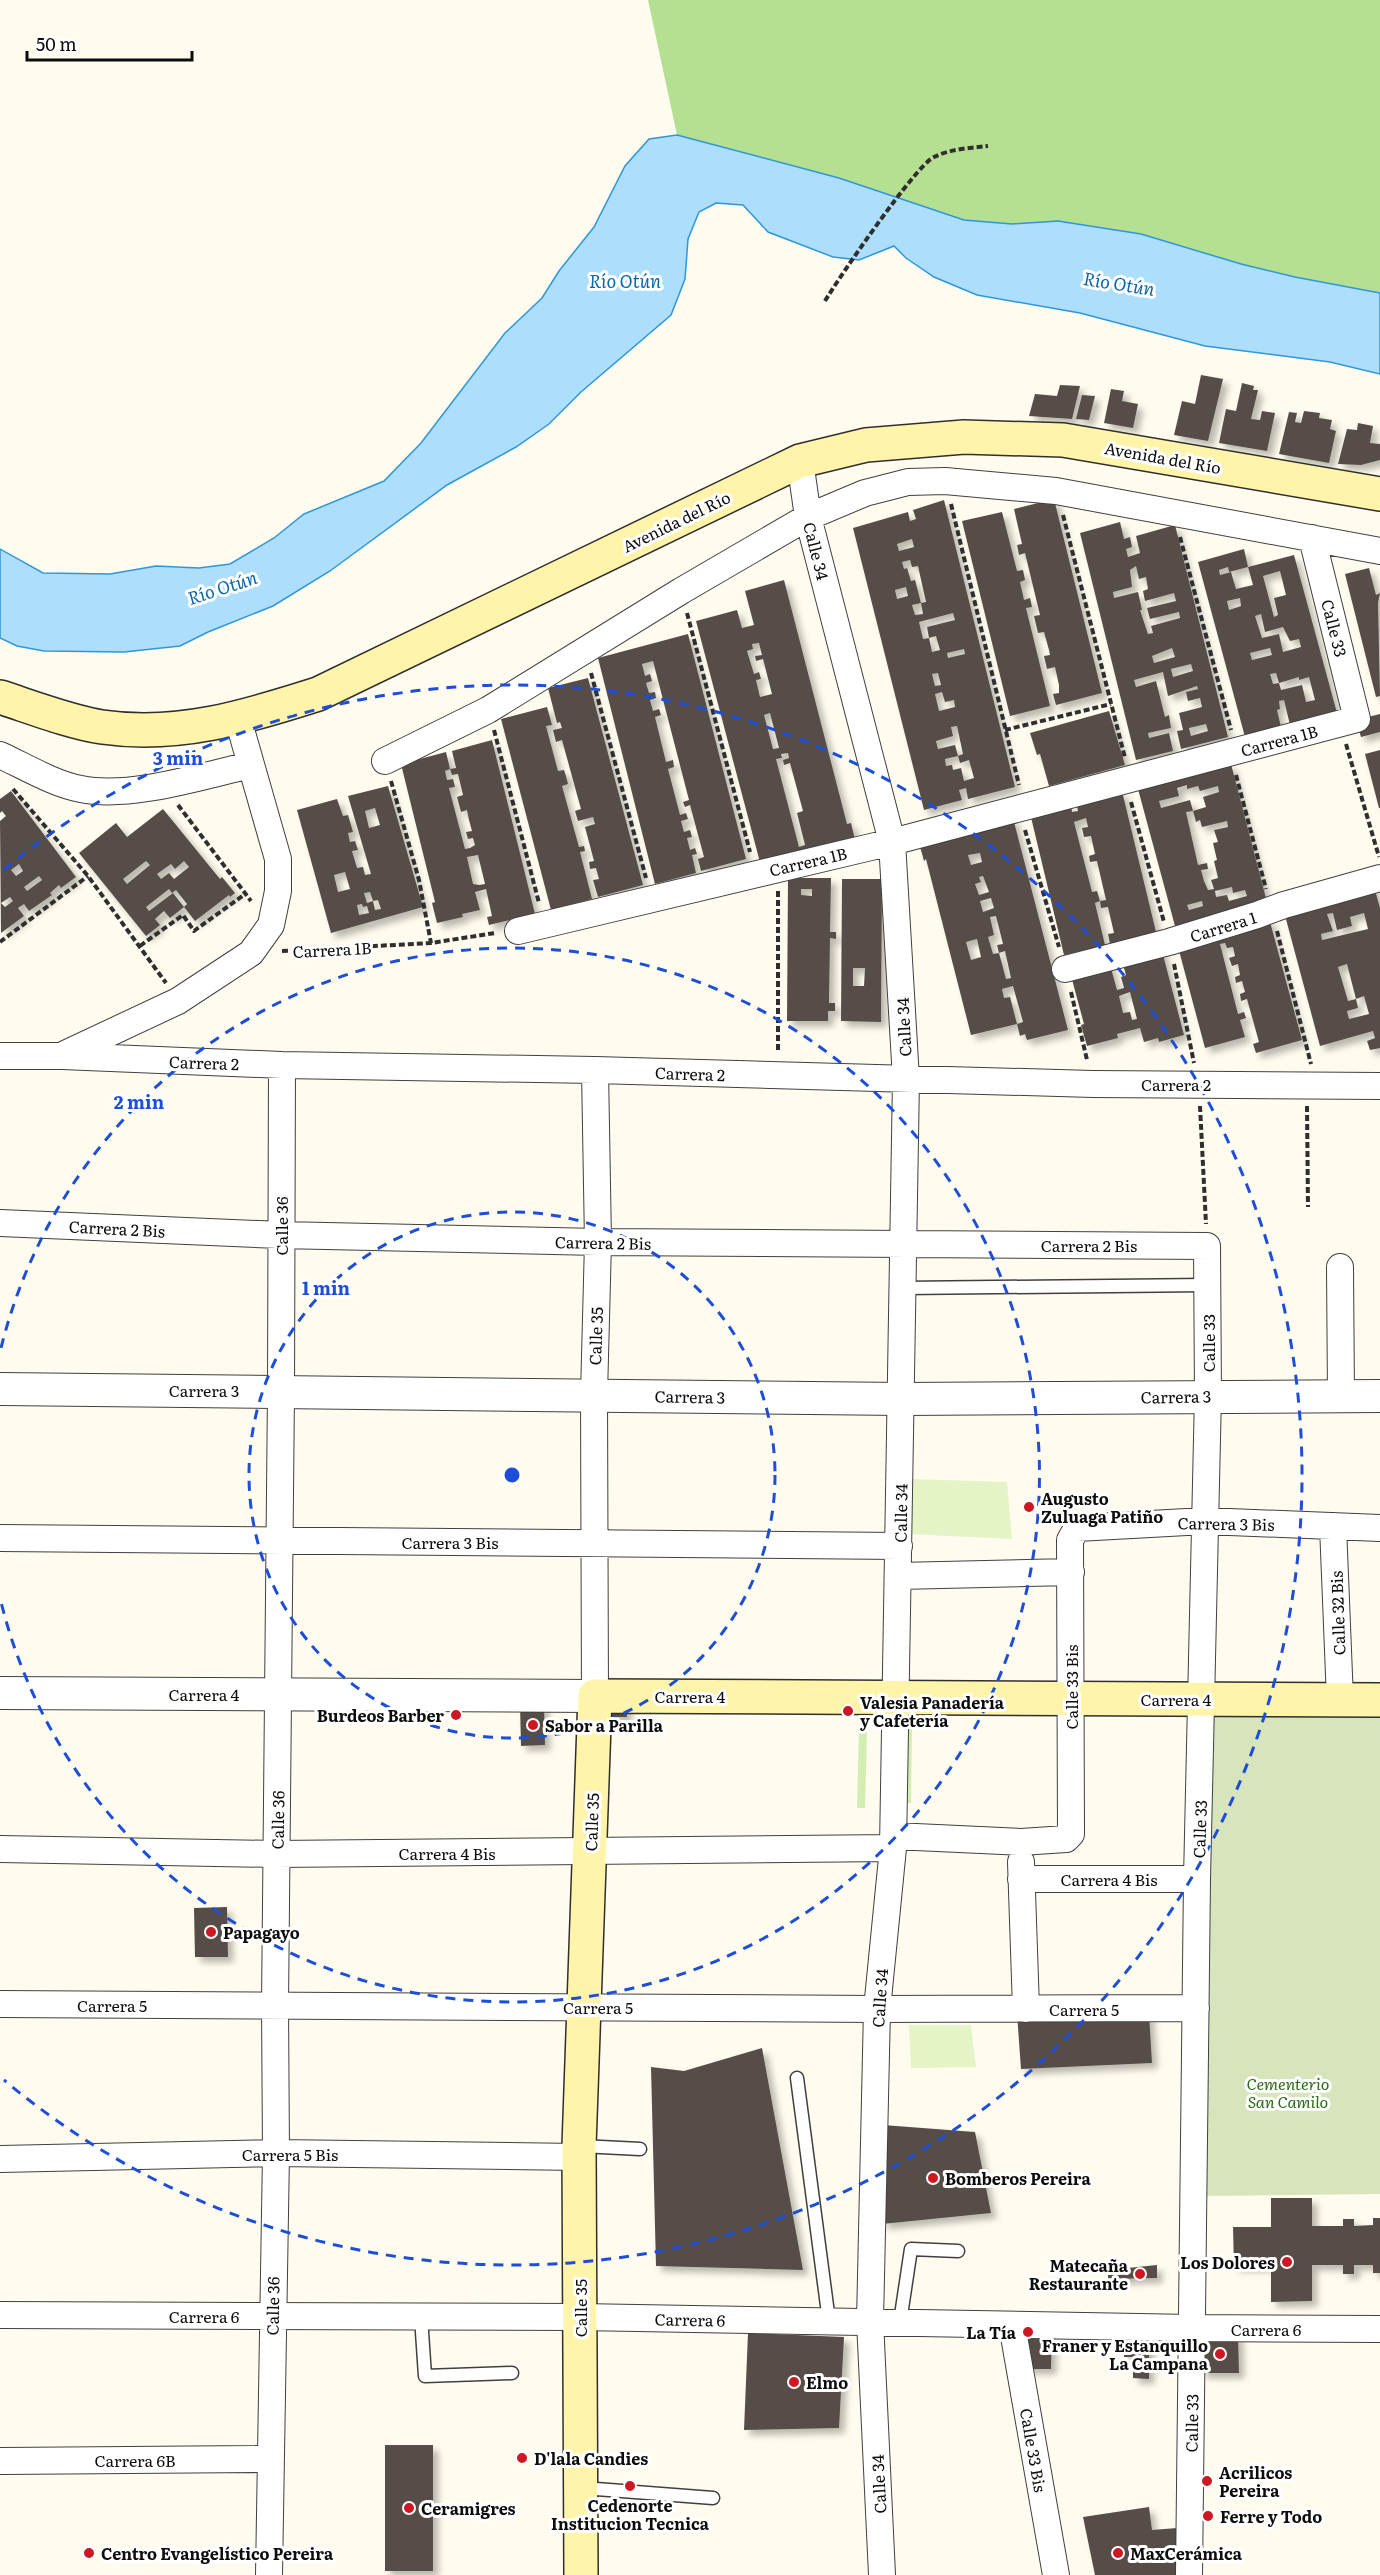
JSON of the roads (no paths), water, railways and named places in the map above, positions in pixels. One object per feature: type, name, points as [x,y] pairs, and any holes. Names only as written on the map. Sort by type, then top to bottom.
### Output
[{"type":"main road","name":"Avenida del Río","points":[[0,698],[100,727],[158,731],[238,719],[318,694],[800,462],[877,444],[964,437],[1063,440],[1380,494]]},
{"type":"main road","name":"Carrera 4","points":[[595,1696],[1380,1700]]},
{"type":"main road","name":"Calle 35","points":[[581,2575],[579,2152],[595,1696]]},
{"type":"street","name":"Calle 34","points":[[800,462],[808,517],[892,842],[906,1079],[893,1842],[877,2009],[870,2321],[882,2575]]},
{"type":"street","points":[[385,760],[489,710],[681,591],[808,517],[865,493],[908,482],[945,481],[1056,491],[1380,551]]},
{"type":"street","name":"Calle 33","points":[[1312,538],[1349,721]]},
{"type":"street","points":[[62,1056],[178,1001],[251,953],[271,925],[278,891],[278,859],[238,719]]},
{"type":"street","name":"Carrera 1B","points":[[518,931],[892,842],[1349,721]]},
{"type":"street","points":[[0,755],[81,789],[110,792],[163,785],[250,765]]},
{"type":"street","name":"Carrera 1","points":[[1065,969],[1169,942],[1284,905],[1380,878]]},
{"type":"street","name":"Carrera 2","points":[[0,1056],[1093,1084],[1380,1086]]},
{"type":"street","name":"Calle 36","points":[[269,2575],[276,2153],[275,2006],[282,1065]]},
{"type":"street","name":"Calle 35","points":[[595,1070],[598,1242],[594,1395],[595,1696]]},
{"type":"street","name":"Carrera 2 Bis","points":[[0,1223],[280,1235],[598,1242],[1207,1246]]},
{"type":"street","name":"Calle 33","points":[[1189,2575],[1197,1879],[1203,1699],[1208,1395],[1207,1246]]},
{"type":"street","points":[[1340,1267],[1341,1396]]},
{"type":"street","name":"Carrera 3","points":[[0,1389],[902,1399],[1208,1395],[1380,1396]]},
{"type":"street","name":"Carrera 3 Bis","points":[[1073,1532],[1084,1526],[1205,1521],[1380,1528]]},
{"type":"street","name":"Calle 32 Bis","points":[[1333,1526],[1340,1700]]},
{"type":"street","name":"Calle 33 Bis","points":[[1021,1842],[1066,1839],[1071,1834],[1070,1540],[1073,1532]]},
{"type":"street","name":"Carrera 3 Bis","points":[[0,1539],[899,1546]]},
{"type":"street","points":[[898,1576],[1071,1572]]},
{"type":"street","name":"Carrera 4","points":[[0,1693],[595,1696]]},
{"type":"street","points":[[893,1842],[1021,1842],[1026,2009]]},
{"type":"street","name":"Carrera 4 Bis","points":[[0,1849],[276,1854],[590,1852],[893,1842]]},
{"type":"street","name":"Carrera 4 Bis","points":[[1021,1879],[1197,1879]]},
{"type":"street","name":"Carrera 5","points":[[0,2004],[877,2009],[1196,2008]]},
{"type":"street","name":"Carrera 5 Bis","points":[[0,2159],[276,2153],[579,2152]]},
{"type":"street","name":"Carrera 6","points":[[0,2315],[580,2317],[1192,2328],[1380,2329]]},
{"type":"street","name":"Calle 33 Bis","points":[[1012,2325],[1056,2575]]},
{"type":"street","name":"Carrera 6B","points":[[0,2461],[270,2459]]},
{"type":"lane","points":[[903,1288],[1208,1285]]},
{"type":"lane","points":[[797,2078],[829,2321]]},
{"type":"lane","points":[[579,2152],[640,2149]]},
{"type":"lane","points":[[900,2322],[910,2249],[958,2252]]},
{"type":"lane","points":[[421,2317],[425,2376],[512,2373]]},
{"type":"lane","points":[[581,2488],[713,2498]]},
{"type":"water","name":"Río Otún","points":[[677,135],[839,178],[964,220],[1012,224],[1058,221],[1141,234],[1241,264],[1380,293],[1380,374],[1330,362],[1205,346],[1080,313],[977,295],[934,277],[906,258],[894,246],[859,260],[833,257],[768,232],[743,205],[716,203],[699,212],[688,239],[685,279],[671,315],[581,392],[549,424],[516,447],[447,485],[330,571],[273,606],[180,646],[124,652],[44,651],[17,646],[0,638],[0,549],[43,573],[110,574],[156,566],[199,568],[230,564],[274,538],[304,514],[384,481],[421,443],[505,333],[542,298],[559,271],[594,227],[625,166],[649,139]]},
{"type":"place","name":"Augusto Zuluaga Patiño","points":[[1029,1507]]},
{"type":"place","name":"Valesia Panadería y Cafetería","points":[[848,1711]]},
{"type":"place","name":"Burdeos Barber","points":[[456,1715]]},
{"type":"place","name":"Sabor a Parilla","points":[[533,1725]]},
{"type":"place","name":"Papagayo","points":[[211,1932]]},
{"type":"place","name":"Bomberos Pereira","points":[[933,2178]]},
{"type":"place","name":"Los Dolores","points":[[1287,2262]]},
{"type":"place","name":"Matecaña Restaurante","points":[[1140,2274]]},
{"type":"place","name":"La Tía","points":[[1028,2332]]},
{"type":"place","name":"Franer y Estanquillo La Campana","points":[[1220,2354]]},
{"type":"place","name":"Elmo","points":[[794,2382]]},
{"type":"place","name":"D'lala Candies","points":[[522,2458]]},
{"type":"place","name":"Acrilicos Pereira","points":[[1207,2481]]},
{"type":"place","name":"Cedenorte Institucion Tecnica","points":[[630,2486]]},
{"type":"place","name":"Ceramigres","points":[[409,2508]]},
{"type":"place","name":"Ferre y Todo","points":[[1208,2516]]},
{"type":"place","name":"Centro Evangelístico Pereira","points":[[89,2553]]},
{"type":"place","name":"MaxCerámica","points":[[1118,2553]]},
{"type":"park label","name":"Cementerio San Camilo","points":[[1288,2092]]}]
